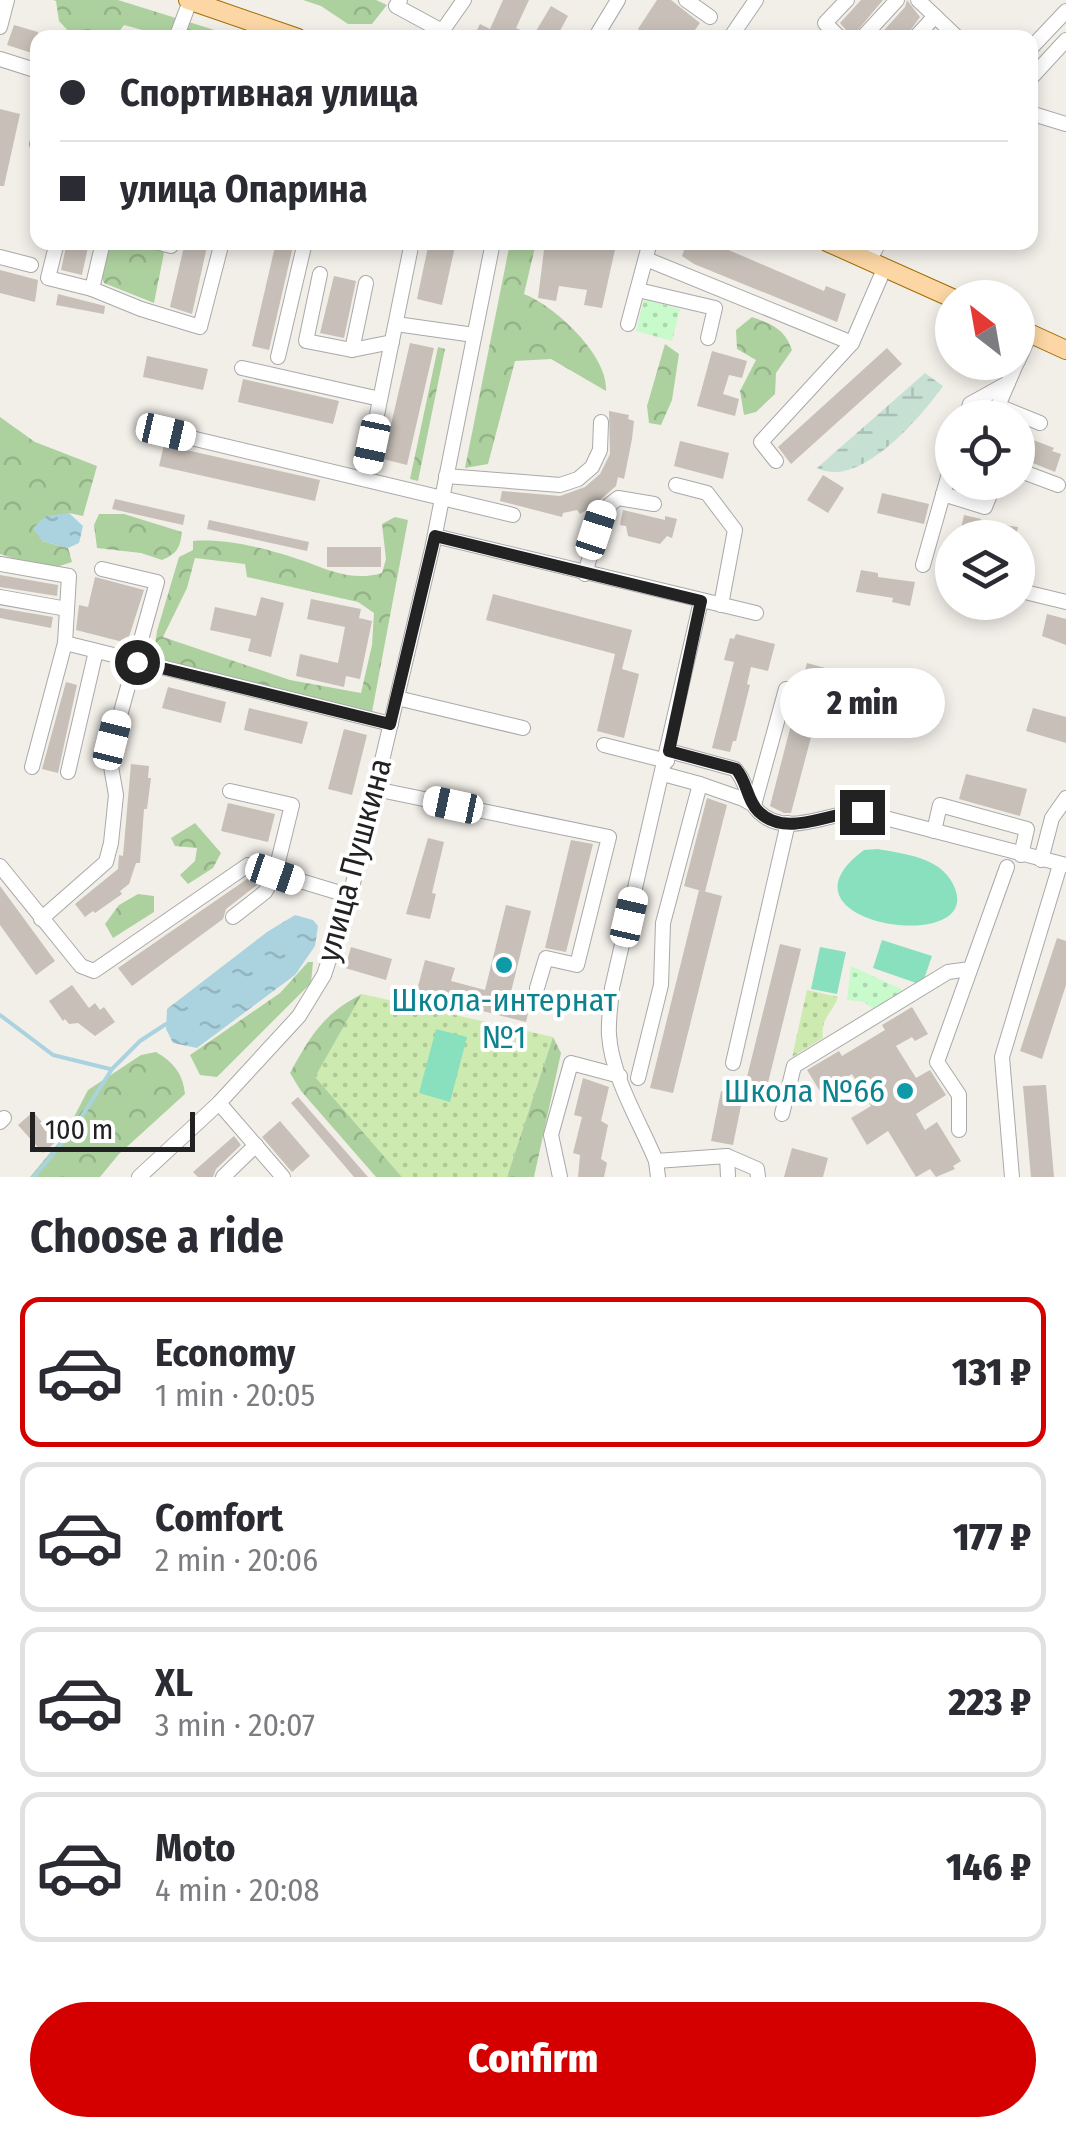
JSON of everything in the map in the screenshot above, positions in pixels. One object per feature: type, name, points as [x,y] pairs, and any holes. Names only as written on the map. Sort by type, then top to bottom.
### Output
[{"type":"main road","points":[[189,0],[230,6],[281,30]]},
{"type":"main road","points":[[845,250],[935,290]]},
{"type":"main road","points":[[1035,336],[1066,350]]},
{"type":"street","points":[[0,27],[7,0]]},
{"type":"street","points":[[179,30],[189,0]]},
{"type":"street","points":[[400,0],[396,6],[434,30]]},
{"type":"street","points":[[443,30],[464,0]]},
{"type":"street","points":[[600,30],[618,0]]},
{"type":"street","points":[[686,0],[710,17]]},
{"type":"street","points":[[735,30],[756,0]]},
{"type":"street","points":[[832,30],[825,23],[846,0]]},
{"type":"street","points":[[869,30],[897,0]]},
{"type":"street","points":[[918,0],[950,30]]},
{"type":"street","points":[[1038,41],[1066,12]]},
{"type":"street","points":[[922,30],[935,16]]},
{"type":"street","points":[[1038,70],[1066,40]]},
{"type":"street","points":[[0,59],[30,68]]},
{"type":"street","points":[[1038,115],[1066,124]]},
{"type":"street","points":[[55,250],[48,278],[200,326],[220,250]]},
{"type":"street","points":[[92,289],[101,250]]},
{"type":"street","points":[[278,357],[303,250]]},
{"type":"street","points":[[364,480],[410,250]]},
{"type":"street","name":"улица Пушкина","points":[[139,1177],[219,1103],[299,1016],[324,976],[350,896],[435,536],[491,250]]},
{"type":"street","points":[[628,324],[648,250]]},
{"type":"street","points":[[776,460],[761,442],[852,343],[878,250]]},
{"type":"street","points":[[0,257],[31,264]]},
{"type":"street","points":[[646,259],[852,343]]},
{"type":"street","points":[[320,274],[306,342],[352,350],[392,342]]},
{"type":"street","points":[[352,350],[366,283]]},
{"type":"street","points":[[638,290],[715,308],[708,338]]},
{"type":"street","points":[[396,324],[474,335]]},
{"type":"street","points":[[242,368],[380,399]]},
{"type":"street","points":[[977,400],[1008,382]]},
{"type":"street","points":[[1008,382],[998,406],[1040,423]]},
{"type":"street","points":[[446,476],[560,486],[578,479],[592,467],[600,450],[601,422]]},
{"type":"street","points":[[166,432],[513,514]]},
{"type":"street","points":[[1035,476],[1058,484]]},
{"type":"street","points":[[676,486],[707,493],[736,530],[721,605]]},
{"type":"street","points":[[585,574],[602,510],[618,498],[654,504]]},
{"type":"street","points":[[923,565],[941,500]]},
{"type":"street","points":[[961,500],[985,508],[988,500]]},
{"type":"street","points":[[435,536],[756,614]]},
{"type":"street","points":[[0,564],[69,576],[65,644],[32,767]]},
{"type":"street","points":[[42,919],[106,862],[116,795],[109,755],[157,582],[102,569]]},
{"type":"street","points":[[1035,594],[1066,602]]},
{"type":"street","points":[[0,597],[67,610]]},
{"type":"street","points":[[658,1177],[656,1161],[620,1076],[609,1032],[612,988],[701,601]]},
{"type":"street","points":[[65,644],[390,724]]},
{"type":"street","points":[[68,772],[96,652]]},
{"type":"street","points":[[754,806],[786,689]]},
{"type":"street","points":[[397,698],[523,728]]},
{"type":"street","points":[[604,745],[666,762],[736,769],[754,806]]},
{"type":"street","points":[[666,762],[700,784],[743,798],[767,818],[788,823],[862,812],[1063,865],[1002,1057],[1012,1177]]},
{"type":"street","points":[[638,1078],[661,985],[663,923],[700,784]]},
{"type":"street","points":[[375,788],[609,837],[577,965],[546,958],[537,988]]},
{"type":"street","points":[[230,791],[292,805],[275,874],[266,892],[233,917]]},
{"type":"street","points":[[1042,860],[1052,818],[1066,798]]},
{"type":"street","points":[[934,830],[940,806],[1010,824],[1027,830],[1021,855]]},
{"type":"street","points":[[733,1063],[788,823]]},
{"type":"street","points":[[0,866],[80,966],[94,971],[248,864],[350,896]]},
{"type":"street","points":[[959,1130],[959,1095],[937,1062],[1007,867]]},
{"type":"street","points":[[782,1114],[794,1066],[948,972],[970,969]]},
{"type":"street","points":[[560,1177],[552,1135],[571,1063],[620,1076]]},
{"type":"street","points":[[219,1103],[283,1177]]},
{"type":"street","points":[[223,1177],[256,1146]]},
{"type":"street","points":[[656,1161],[727,1156],[758,1169],[758,1177]]},
{"type":"street","points":[[727,1156],[728,1177]]},
{"type":"green space","points":[[53,0],[118,0],[214,30],[143,30],[124,25],[120,30],[67,30],[59,21]]},
{"type":"green space","points":[[303,0],[376,0],[387,5],[372,24],[348,24],[321,6]]},
{"type":"green space","points":[[106,250],[164,253],[154,303],[104,283],[100,273]]},
{"type":"green space","points":[[509,250],[534,250],[524,294],[550,309],[590,348],[605,377],[606,391],[551,359],[515,361],[488,464],[465,468]]},
{"type":"green space","points":[[644,299],[680,309],[672,341],[636,331]]},
{"type":"green space","points":[[752,317],[777,328],[792,350],[776,373],[775,394],[756,412],[744,415],[740,391],[756,360],[737,349],[736,330]]},
{"type":"green space","points":[[665,344],[679,354],[672,400],[661,425],[649,423],[647,406]]},
{"type":"green space","points":[[438,347],[445,349],[418,481],[410,479]]},
{"type":"green space","points":[[925,373],[943,386],[888,447],[851,469],[834,472],[817,468]]},
{"type":"green space","points":[[0,417],[35,442],[97,466],[83,516],[69,513],[42,541],[68,548],[72,562],[47,570],[0,554]]},
{"type":"green space","points":[[99,514],[124,514],[182,532],[179,546],[162,560],[141,553],[97,548],[94,525]]},
{"type":"green space","points":[[395,517],[408,520],[372,712],[153,659],[157,631],[179,557],[193,550],[193,541],[250,546],[362,576],[382,573],[386,559],[382,524]],"holes":[[[195,558],[245,564],[247,577],[358,602],[374,613],[372,645],[361,693],[290,680],[163,637],[187,588]]]},
{"type":"green space","points":[[195,823],[221,853],[213,868],[188,884],[180,875],[195,861],[197,848],[175,846],[171,838]]},
{"type":"green space","points":[[864,850],[920,858],[939,868],[953,884],[956,907],[941,920],[915,926],[884,923],[857,913],[840,897],[840,876]]},
{"type":"green space","points":[[138,894],[154,896],[154,912],[113,938],[105,924],[119,905]]},
{"type":"green space","points":[[882,940],[932,956],[922,985],[873,968]]},
{"type":"green space","points":[[820,947],[846,952],[837,994],[811,989]]},
{"type":"green space","points":[[308,962],[313,962],[311,983],[217,1077],[200,1075],[190,1055],[280,993]]},
{"type":"green space","points":[[851,966],[901,989],[904,995],[876,1011],[864,1002],[847,1000]]},
{"type":"green space","points":[[807,990],[838,997],[825,1020],[823,1038],[792,1057]]},
{"type":"green space","points":[[362,994],[553,1037],[507,1177],[402,1177],[314,1077]]},
{"type":"green space","points":[[362,994],[315,1077],[402,1177],[376,1177],[290,1073],[319,1027],[337,1009]]},
{"type":"green space","points":[[436,1029],[467,1037],[450,1102],[419,1093]]},
{"type":"green space","points":[[553,1037],[561,1053],[534,1177],[507,1177]]},
{"type":"green space","points":[[156,1052],[176,1069],[185,1094],[119,1154],[100,1177],[30,1177],[64,1136],[88,1090],[141,1055]]},
{"type":"water","points":[[69,513],[83,526],[79,543],[68,548],[42,541],[33,528],[46,516]]},
{"type":"water","points":[[295,915],[313,920],[318,926],[315,946],[295,975],[197,1048],[173,1043],[166,1029],[167,1009]]},
{"type":"building","points":[[503,0],[529,0],[516,28],[520,30],[477,30],[480,24],[490,29]]},
{"type":"building","points":[[657,0],[671,0],[700,23],[695,30],[638,29]]},
{"type":"building","points":[[861,0],[883,0],[858,30],[846,30],[840,23]]},
{"type":"building","points":[[907,0],[920,17],[911,30],[884,30]]},
{"type":"building","points":[[551,6],[568,16],[560,30],[537,30]]},
{"type":"building","points":[[14,25],[31,30],[30,52],[7,45]]},
{"type":"building","points":[[0,109],[20,114],[4,186],[0,186]]},
{"type":"building","points":[[65,250],[87,250],[82,275],[61,270]]},
{"type":"building","points":[[183,250],[206,250],[192,314],[170,307]]},
{"type":"building","points":[[274,250],[292,250],[269,350],[252,346]]},
{"type":"building","points":[[427,250],[454,250],[442,305],[417,299]]},
{"type":"building","points":[[544,250],[615,250],[602,308],[584,305],[587,290],[559,286],[556,301],[538,298]]},
{"type":"building","points":[[684,250],[729,250],[824,291],[826,286],[846,294],[837,322],[694,264],[682,256]]},
{"type":"building","points":[[0,270],[38,280],[35,302],[0,293]]},
{"type":"building","points":[[334,276],[356,281],[344,338],[320,333]]},
{"type":"building","points":[[58,294],[105,306],[104,314],[56,305]]},
{"type":"building","points":[[410,343],[434,348],[407,465],[383,459]]},
{"type":"building","points":[[887,348],[902,364],[791,464],[778,447]]},
{"type":"building","points":[[712,351],[747,361],[742,378],[729,375],[723,394],[739,399],[735,416],[697,406]]},
{"type":"building","points":[[147,356],[208,369],[203,390],[143,377]]},
{"type":"building","points":[[243,379],[339,401],[333,424],[238,402]]},
{"type":"building","points":[[609,411],[629,415],[628,419],[634,421],[632,439],[624,479],[618,477],[616,486],[593,506],[580,514],[577,510],[563,513],[562,517],[500,501],[502,491],[560,496],[585,487],[600,474],[610,454]]},
{"type":"building","points":[[680,441],[729,453],[723,479],[674,466]]},
{"type":"building","points":[[1035,441],[1061,454],[1055,472],[1035,464]]},
{"type":"building","points":[[164,445],[320,480],[315,501],[159,466]]},
{"type":"building","points":[[823,475],[844,488],[828,513],[807,500]]},
{"type":"building","points":[[882,493],[929,504],[924,524],[877,513]]},
{"type":"building","points":[[115,499],[185,515],[183,525],[112,509]]},
{"type":"building","points":[[623,510],[677,519],[672,538],[667,536],[660,544],[628,536],[626,526],[620,525]]},
{"type":"building","points":[[209,520],[309,542],[307,551],[207,529]]},
{"type":"building","points":[[327,547],[381,547],[381,567],[327,567]]},
{"type":"building","points":[[861,570],[878,573],[878,577],[915,582],[910,606],[892,602],[893,598],[856,592]]},
{"type":"building","points":[[0,575],[58,585],[57,596],[0,587]]},
{"type":"building","points":[[95,577],[144,590],[127,643],[76,630],[79,605],[88,607]]},
{"type":"building","points":[[493,594],[632,630],[622,669],[639,674],[624,738],[597,731],[615,654],[486,620]]},
{"type":"building","points":[[261,597],[284,603],[271,657],[248,651],[251,639],[210,630],[215,607],[256,616]]},
{"type":"building","points":[[311,599],[361,609],[359,618],[372,621],[360,679],[346,676],[344,687],[296,676],[300,654],[338,663],[345,627],[307,619]]},
{"type":"building","points":[[0,608],[53,617],[51,628],[0,618]]},
{"type":"building","points":[[1047,614],[1066,619],[1066,645],[1042,636]]},
{"type":"building","points":[[736,634],[775,644],[768,671],[751,667],[747,684],[750,685],[730,752],[712,748],[734,662],[724,660],[730,638],[734,639]]},
{"type":"building","points":[[807,663],[829,669],[791,813],[784,813],[770,806]]},
{"type":"building","points":[[66,682],[77,685],[58,773],[42,769]]},
{"type":"building","points":[[168,687],[226,702],[221,723],[162,708]]},
{"type":"building","points":[[249,708],[308,722],[302,744],[244,730]]},
{"type":"building","points":[[1033,708],[1066,717],[1066,743],[1026,731]]},
{"type":"building","points":[[344,729],[367,735],[352,795],[328,789]]},
{"type":"building","points":[[131,764],[149,766],[151,778],[140,863],[136,863],[129,884],[120,891],[122,894],[85,917],[75,904],[118,869],[119,855],[123,856]]},
{"type":"building","points":[[966,774],[1027,789],[1020,816],[959,799]]},
{"type":"building","points":[[707,798],[727,805],[705,892],[684,886]]},
{"type":"building","points":[[228,803],[275,814],[268,842],[221,831]]},
{"type":"building","points":[[428,838],[444,842],[430,919],[406,914]]},
{"type":"building","points":[[571,840],[593,844],[566,952],[545,948]]},
{"type":"building","points":[[250,877],[255,878],[257,885],[226,909],[223,919],[132,986],[118,968]]},
{"type":"building","points":[[0,886],[55,961],[36,975],[0,925]]},
{"type":"building","points":[[699,890],[722,896],[673,1093],[650,1088]]},
{"type":"building","name":"Школа-интернат №1","points":[[506,905],[531,911],[510,996],[531,1001],[526,1022],[416,994],[425,960],[455,968],[451,981],[485,990]]},
{"type":"building","points":[[1057,938],[1066,941],[1066,985],[1042,1059],[1020,1051]]},
{"type":"building","points":[[780,944],[801,949],[764,1099],[743,1093]]},
{"type":"building","points":[[351,947],[392,959],[386,980],[345,968]]},
{"type":"building","points":[[72,985],[89,1008],[95,1003],[100,1010],[104,1007],[115,1022],[95,1036],[78,1023],[63,1021],[49,1001]]},
{"type":"building","name":"Школа №66","points":[[912,1007],[928,1034],[896,1046],[916,1078],[930,1070],[946,1095],[916,1114],[925,1130],[937,1122],[961,1161],[953,1166],[955,1169],[936,1177],[930,1169],[916,1177],[888,1131],[867,1145],[851,1118],[871,1106],[852,1074],[835,1084],[838,1089],[824,1098],[807,1070],[839,1051],[842,1056],[885,1030],[882,1025]]},
{"type":"building","points":[[583,1078],[609,1087],[601,1121],[608,1125],[601,1159],[607,1163],[604,1177],[578,1177],[580,1155],[573,1153],[582,1117],[574,1115]]},
{"type":"building","points":[[1046,1085],[1054,1177],[1031,1177],[1023,1086]]},
{"type":"building","points":[[721,1091],[743,1096],[733,1145],[711,1141]]},
{"type":"building","points":[[298,1097],[368,1177],[354,1177],[291,1103]]},
{"type":"building","points":[[33,1112],[58,1140],[43,1153],[18,1125]]},
{"type":"building","points":[[280,1121],[310,1156],[292,1172],[262,1137]]},
{"type":"building","points":[[234,1136],[241,1145],[216,1169],[213,1177],[198,1177],[193,1172]]},
{"type":"building","points":[[792,1148],[828,1158],[823,1177],[784,1177]]},
{"type":"waterway","points":[[0,1015],[53,1055],[110,1069]]},
{"type":"waterway","points":[[34,1177],[75,1127],[112,1069],[140,1041],[166,1024]]},
{"type":"place","name":"Школа-интернат №1","points":[[504,965]]},
{"type":"place","name":"Школа №66","points":[[905,1091]]},
{"type":"route","points":[[137,662],[390,724],[435,536],[701,601],[669,751],[736,769],[756,810],[772,820],[803,823],[838,813],[862,812]]}]
